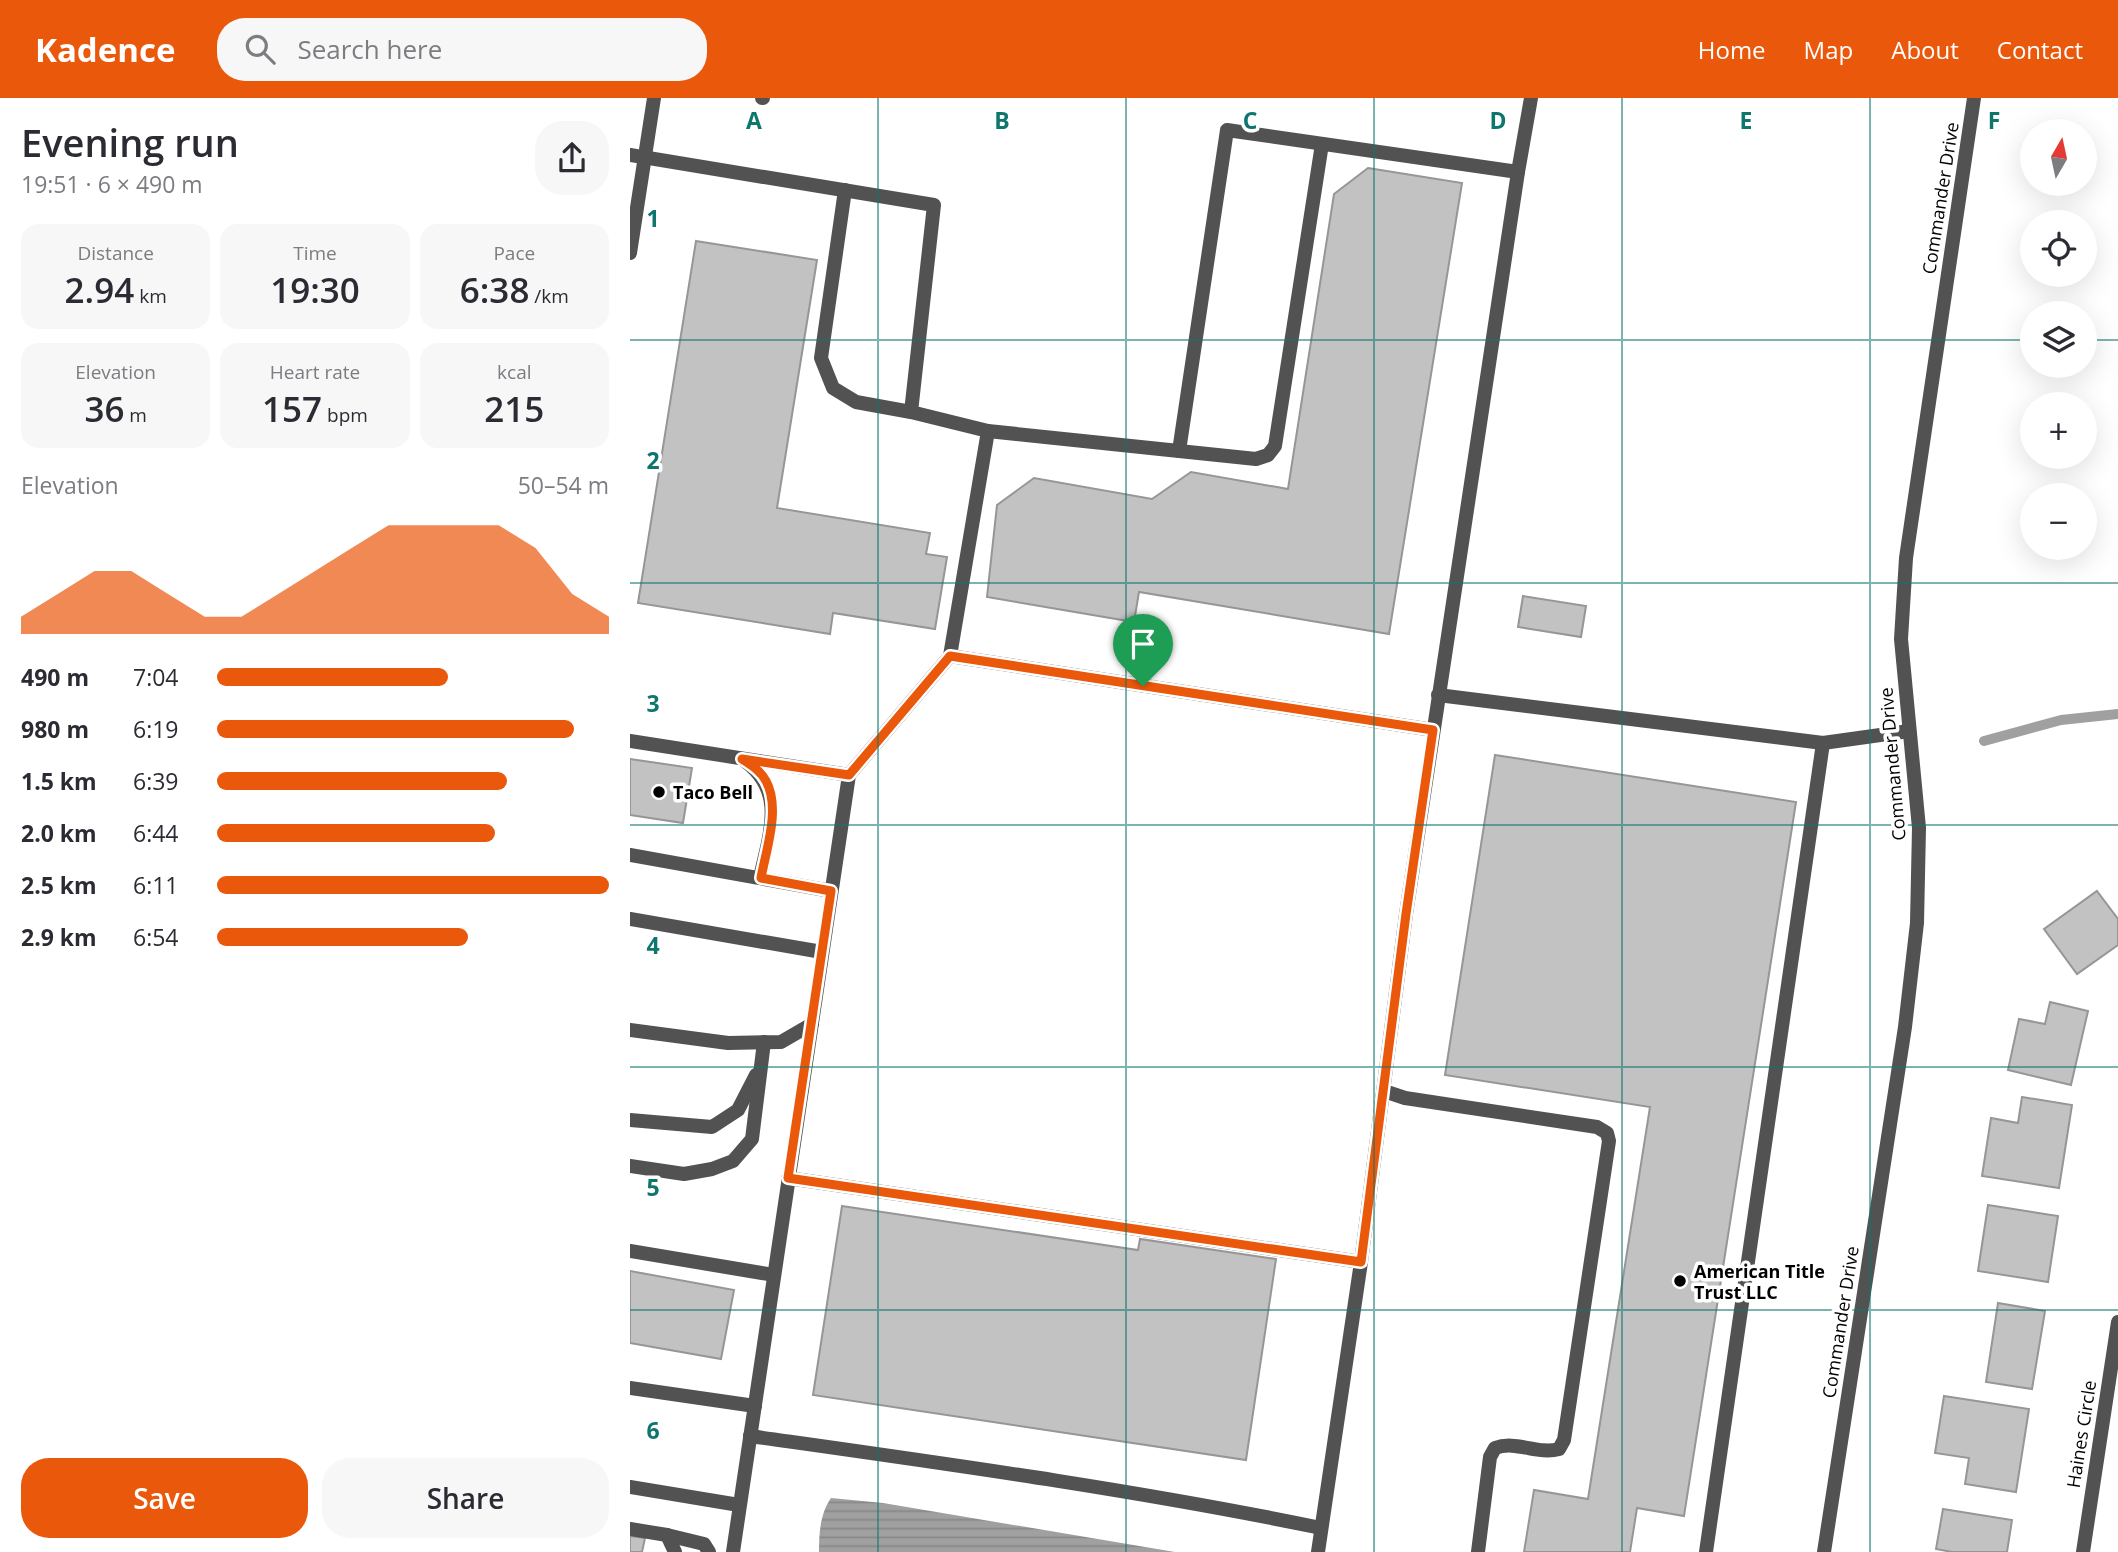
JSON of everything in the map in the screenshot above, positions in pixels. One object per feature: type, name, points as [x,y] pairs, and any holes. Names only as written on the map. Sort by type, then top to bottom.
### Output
[{"type":"street","points":[[630,253],[637,157],[654,98]]},
{"type":"street","points":[[1318,1552],[1361,1262],[1406,914],[1438,695],[1531,98]]},
{"type":"street","name":"Commander Drive","points":[[1824,1552],[1905,1027],[1917,923],[1919,828],[1901,639],[1906,558],[1974,98]]},
{"type":"street","points":[[1179,451],[1227,130],[1518,172]]},
{"type":"street","points":[[845,190],[821,358],[833,388],[856,402],[988,431],[1256,459],[1268,455],[1275,446],[1322,144]]},
{"type":"street","points":[[637,157],[934,205],[911,412]]},
{"type":"street","points":[[733,1552],[849,775],[950,656],[988,431]]},
{"type":"street","points":[[950,656],[1433,730]]},
{"type":"street","points":[[1438,695],[1823,743],[1909,731]]},
{"type":"street","points":[[630,741],[849,775]]},
{"type":"street","points":[[1706,1552],[1823,743]]},
{"type":"street","points":[[742,759],[758,770],[767,782],[771,801],[771,821],[761,878]]},
{"type":"street","points":[[630,855],[831,891]]},
{"type":"street","points":[[630,919],[822,951]]},
{"type":"street","points":[[630,1030],[728,1043],[781,1042],[812,1024]]},
{"type":"street","points":[[630,1166],[684,1174],[712,1169],[733,1161],[752,1139],[764,1042]]},
{"type":"street","points":[[630,1120],[712,1127],[738,1110],[761,1064]]},
{"type":"street","points":[[1384,1091],[1405,1098],[1598,1127],[1607,1133],[1609,1141],[1564,1440],[1559,1449],[1549,1452],[1504,1445],[1495,1448],[1490,1457],[1478,1552]]},
{"type":"street","points":[[788,1178],[1361,1262]]},
{"type":"street","points":[[630,1251],[774,1275]]},
{"type":"street","name":"Haines Circle","points":[[2083,1552],[2118,1322]]},
{"type":"street","points":[[630,1388],[755,1406]]},
{"type":"street","points":[[750,1436],[994,1470],[1228,1509],[1321,1528]]},
{"type":"street","points":[[630,1487],[739,1504]]},
{"type":"street","points":[[630,1529],[704,1544],[709,1552]]},
{"type":"street","points":[[667,1535],[675,1552]]},
{"type":"shaded area","points":[[831,1498],[883,1503],[1175,1552],[819,1552],[822,1517]]},
{"type":"building","points":[[1368,168],[1462,183],[1389,634],[1139,592],[1134,622],[987,597],[997,505],[1034,478],[1152,499],[1191,472],[1288,489],[1334,194]]},
{"type":"building","points":[[696,241],[817,260],[777,508],[930,533],[926,554],[947,557],[935,629],[833,613],[830,634],[638,603]]},
{"type":"building","points":[[1523,596],[1586,606],[1581,637],[1518,627]]},
{"type":"building","points":[[1495,755],[1796,802],[1684,1516],[1637,1508],[1630,1552],[1524,1552],[1534,1490],[1588,1499],[1650,1107],[1445,1075]]},
{"type":"building","name":"Taco Bell","points":[[630,759],[692,768],[683,823],[630,815]]},
{"type":"building","points":[[2097,891],[2118,919],[2118,945],[2077,974],[2044,929]]},
{"type":"building","points":[[2050,1002],[2088,1011],[2071,1085],[2008,1070],[2019,1019],[2045,1024]]},
{"type":"building","points":[[2022,1097],[2072,1105],[2059,1188],[1982,1176],[1991,1118],[2018,1123]]},
{"type":"building","points":[[1988,1205],[2058,1216],[2048,1282],[1978,1271]]},
{"type":"building","points":[[842,1206],[1138,1250],[1140,1239],[1276,1259],[1246,1460],[813,1395]]},
{"type":"building","points":[[630,1271],[734,1290],[721,1359],[630,1343]]},
{"type":"building","points":[[1998,1303],[2045,1311],[2032,1389],[1986,1382]]},
{"type":"building","points":[[1944,1396],[2029,1409],[2016,1492],[1965,1484],[1969,1458],[1935,1453]]},
{"type":"building","points":[[1943,1509],[2012,1520],[2007,1552],[1952,1552],[1936,1549]]},
{"type":"building","points":[[630,1536],[645,1538],[642,1552],[630,1552]]},
{"type":"waterway","points":[[1984,741],[2061,720],[2118,714]]},
{"type":"place","name":"Taco Bell","points":[[659,792]]},
{"type":"place","name":"American Title Trust LLC","points":[[1680,1281]]},
{"type":"route","points":[[950,656],[1143,686],[1433,730],[1361,1262],[788,1178],[831,891],[761,878],[771,821],[771,801],[767,782],[758,770],[742,759],[849,775],[950,656]]}]
